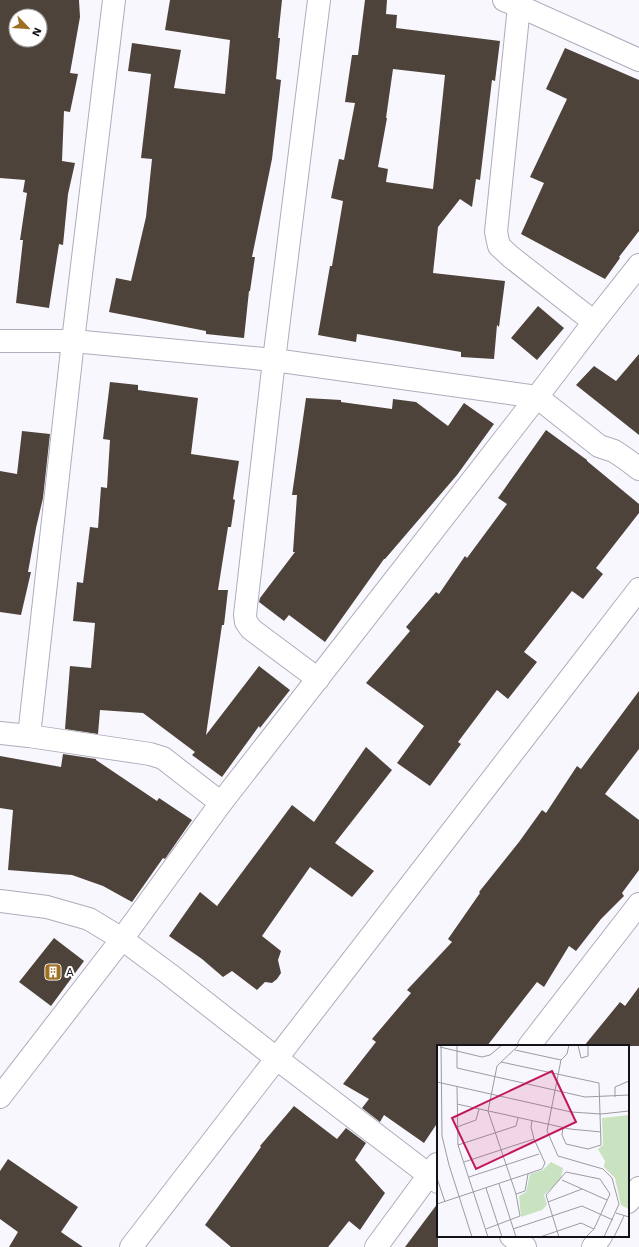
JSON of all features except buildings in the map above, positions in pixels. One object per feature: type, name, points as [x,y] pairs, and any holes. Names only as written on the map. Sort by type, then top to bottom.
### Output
[{"type":"street","points":[[29,736],[72,341],[114,0]]},
{"type":"street","points":[[318,0],[274,360],[245,615],[246,622],[251,629],[318,679]]},
{"type":"street","points":[[594,322],[511,257],[500,246],[496,232],[512,3],[639,60]]},
{"type":"street","points":[[1,1092],[122,939],[221,803],[639,265]]},
{"type":"street","points":[[0,341],[72,341],[274,360],[537,397],[599,446],[614,450],[639,469]]},
{"type":"street","points":[[131,1247],[639,588]]},
{"type":"street","points":[[0,733],[150,754],[163,758],[221,803]]},
{"type":"street","points":[[0,901],[47,907],[89,919],[122,939],[276,1058],[435,1174],[376,1247]]},
{"type":"street","points":[[530,1045],[639,904]]},
{"type":"street","points":[[629,1201],[639,1188]]},
{"type":"street","points":[[511,1237],[524,1247]]},
{"type":"street","points":[[593,1247],[600,1237]]},
{"type":"place","name":"A","points":[[53,972]]}]
